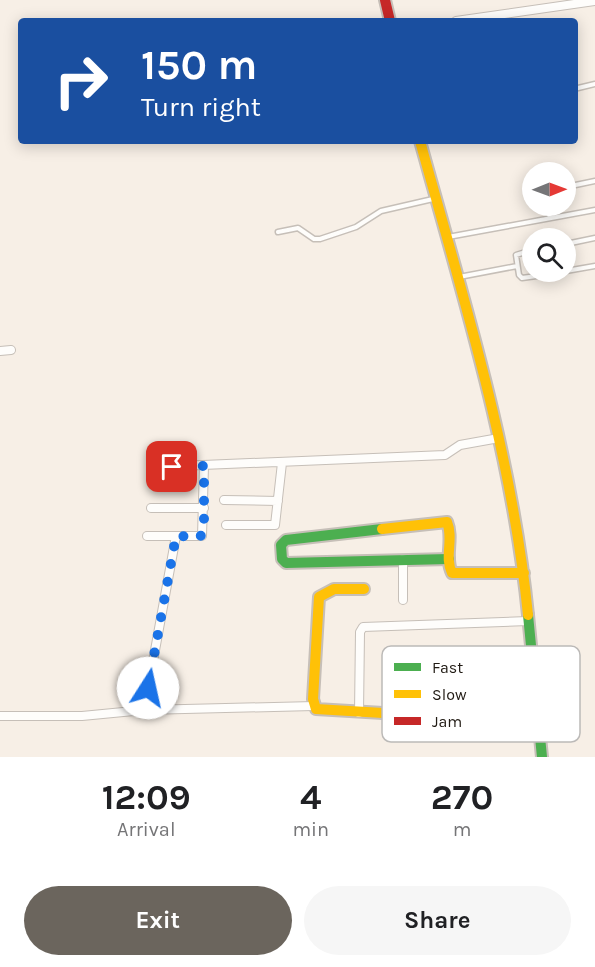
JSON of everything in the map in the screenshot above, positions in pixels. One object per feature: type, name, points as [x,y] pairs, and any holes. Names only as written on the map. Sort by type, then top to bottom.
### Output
[{"type":"street","points":[[385,0],[389,18]]},
{"type":"street","points":[[477,18],[595,1]]},
{"type":"street","points":[[421,144],[499,438],[518,524],[530,646]]},
{"type":"street","points":[[0,351],[11,350]]},
{"type":"street","points":[[155,467],[445,455],[460,445],[499,438]]},
{"type":"street","points":[[226,525],[273,526],[276,523],[282,463]]},
{"type":"street","points":[[147,536],[202,536],[204,466]]},
{"type":"street","points":[[224,500],[278,501]]},
{"type":"street","points":[[151,508],[204,508]]},
{"type":"street","points":[[449,559],[285,562],[282,559],[281,545],[286,540],[447,522],[450,570],[455,574],[524,573]]},
{"type":"street","points":[[144,710],[176,536]]},
{"type":"street","points":[[403,559],[403,600]]},
{"type":"street","points":[[314,706],[319,597],[327,591],[364,589]]},
{"type":"street","points":[[359,713],[360,632],[363,627],[528,621]]},
{"type":"street","points":[[0,716],[82,716],[144,710],[314,706],[320,711],[382,713]]},
{"type":"street","points":[[540,742],[542,757]]},
{"type":"lane","points":[[578,88],[595,84]]},
{"type":"lane","points":[[576,185],[595,181]]},
{"type":"lane","points":[[278,232],[298,228],[314,239],[320,238],[356,227],[381,211],[435,199]]},
{"type":"lane","points":[[445,237],[595,210]]},
{"type":"lane","points":[[576,241],[595,238]]},
{"type":"lane","points":[[522,252],[517,253],[517,266],[522,278]]},
{"type":"lane","points":[[457,278],[517,266]]},
{"type":"lane","points":[[576,270],[595,266]]},
{"type":"traffic: fast","points":[[382,529],[286,540],[281,545],[282,559],[286,563],[449,559]]},
{"type":"traffic: fast","points":[[528,615],[531,646]]},
{"type":"traffic: fast","points":[[541,742],[542,757]]},
{"type":"traffic: slow","points":[[421,144],[469,317],[498,435],[521,555],[528,615]]},
{"type":"traffic: slow","points":[[382,529],[447,522],[450,535],[449,561],[452,573],[524,573]]},
{"type":"traffic: slow","points":[[364,589],[334,589],[319,597],[313,699],[316,709],[382,713]]},
{"type":"traffic: jam","points":[[385,0],[389,18]]},
{"type":"route","points":[[148,688],[176,536],[200,537],[204,531],[204,466],[172,467]]}]
